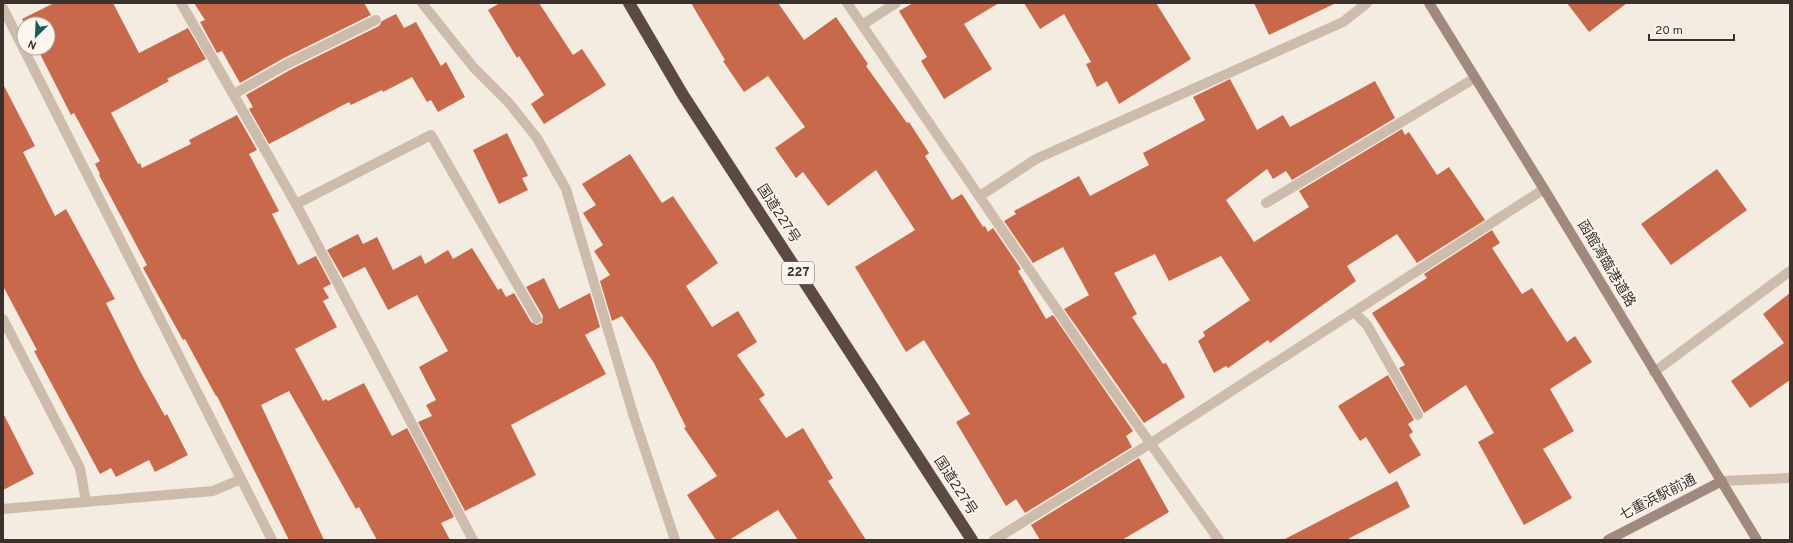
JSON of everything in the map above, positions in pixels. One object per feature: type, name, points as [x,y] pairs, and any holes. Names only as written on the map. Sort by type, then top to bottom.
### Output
[{"type":"highway","name":"国道227号","points":[[629,3],[683,95],[972,540]]},
{"type":"street","points":[[181,3],[296,204],[474,540]]},
{"type":"street","points":[[422,3],[474,68],[509,103],[537,138],[566,189],[634,417],[675,540]]},
{"type":"street","points":[[847,3],[1094,364],[1219,540]]},
{"type":"street","points":[[862,24],[896,3]]},
{"type":"street","points":[[980,196],[1036,159],[1343,22],[1367,3]]},
{"type":"street","name":"函館湾臨港道路","points":[[1429,3],[1757,540]]},
{"type":"street","points":[[3,8],[6,23],[272,540]]},
{"type":"street","points":[[234,94],[287,64],[376,20]]},
{"type":"street","points":[[1266,203],[1475,78]]},
{"type":"street","points":[[296,204],[431,135],[537,319]]},
{"type":"street","points":[[994,540],[1151,443],[1544,189]]},
{"type":"street","points":[[1654,372],[1790,270]]},
{"type":"street","points":[[1354,312],[1367,325],[1418,415]]},
{"type":"street","points":[[3,319],[80,468],[86,502]]},
{"type":"street","points":[[1722,481],[1790,478]]},
{"type":"street","points":[[3,509],[212,491],[241,479]]},
{"type":"street","name":"七重浜駅前通","points":[[1608,540],[1722,481]]},
{"type":"building","points":[[54,3],[113,3],[139,53],[188,28],[206,59],[167,79],[169,81],[111,113],[138,164],[140,163],[142,168],[191,144],[189,140],[237,115],[257,150],[249,154],[279,211],[272,214],[298,265],[316,256],[331,284],[323,288],[329,298],[323,301],[337,327],[295,349],[323,401],[326,399],[328,401],[364,383],[392,436],[407,428],[454,517],[441,523],[450,540],[377,540],[359,507],[356,509],[289,391],[261,405],[324,540],[289,540],[217,396],[185,339],[183,340],[143,268],[147,265],[99,175],[100,174],[95,164],[100,161],[74,113],[71,115],[41,56],[56,56],[56,16],[28,16]]},
{"type":"building","points":[[194,3],[364,3],[371,15],[284,58],[240,83],[222,51],[217,53],[200,22],[205,20]]},
{"type":"building","points":[[500,3],[539,3],[573,55],[582,49],[606,85],[544,124],[531,104],[544,95],[519,56],[517,58],[488,10]]},
{"type":"building","points":[[691,3],[778,3],[804,40],[836,17],[868,64],[866,66],[907,123],[909,122],[929,153],[925,156],[952,200],[962,194],[983,227],[985,226],[988,232],[993,228],[1021,269],[1018,271],[1046,319],[1053,315],[1133,431],[1126,436],[1132,447],[1025,513],[1016,499],[1006,506],[956,422],[970,414],[924,340],[906,352],[855,267],[915,230],[876,170],[828,206],[803,172],[796,178],[775,148],[805,127],[768,76],[744,92],[723,61],[725,60]]},
{"type":"building","points":[[913,3],[999,3],[964,24],[992,69],[944,99],[921,61],[927,57],[899,11]]},
{"type":"building","points":[[1024,3],[1156,3],[1191,59],[1119,104],[1107,81],[1097,87],[1086,64],[1091,62],[1064,14],[1040,29]]},
{"type":"building","points":[[1254,3],[1336,3],[1269,35]]},
{"type":"building","points":[[1567,3],[1627,3],[1589,32]]},
{"type":"building","points":[[396,14],[404,28],[416,22],[441,66],[446,62],[465,97],[438,112],[431,100],[427,102],[412,77],[383,92],[382,90],[351,105],[349,102],[269,144],[249,109],[253,107],[246,95],[290,70],[379,26],[382,21]]},
{"type":"building","points":[[1230,79],[1257,130],[1283,115],[1290,127],[1375,81],[1395,118],[1292,180],[1286,171],[1273,179],[1267,169],[1226,200],[1254,242],[1309,207],[1299,191],[1402,129],[1405,135],[1409,132],[1437,175],[1449,167],[1485,220],[1417,263],[1397,234],[1347,266],[1356,281],[1270,343],[1268,340],[1228,368],[1226,366],[1214,373],[1198,341],[1205,336],[1203,332],[1250,300],[1221,256],[1169,281],[1155,254],[1114,273],[1137,314],[1132,317],[1163,364],[1166,363],[1185,397],[1144,423],[1064,309],[1089,295],[1063,247],[1033,263],[1004,221],[1016,214],[1014,211],[1079,176],[1090,196],[1149,165],[1143,153],[1205,120],[1193,97]]},
{"type":"building","points":[[3,84],[35,146],[23,152],[55,216],[66,209],[115,299],[106,303],[140,371],[165,416],[167,414],[188,455],[155,472],[149,460],[116,477],[111,468],[100,474],[34,351],[37,350],[3,286]]},
{"type":"building","points":[[507,133],[528,176],[522,178],[528,190],[499,204],[473,150]]},
{"type":"building","points":[[630,154],[662,203],[673,196],[718,263],[686,286],[712,327],[738,311],[757,342],[737,355],[765,395],[759,399],[786,438],[803,428],[833,478],[828,481],[866,540],[798,540],[778,510],[729,540],[716,540],[687,495],[717,476],[684,428],[686,427],[654,363],[622,316],[612,321],[600,281],[610,275],[594,251],[603,245],[583,213],[596,205],[582,184]]},
{"type":"building","points":[[1717,169],[1747,210],[1671,265],[1641,224]]},
{"type":"building","points":[[1492,230],[1500,243],[1492,248],[1522,294],[1532,288],[1567,342],[1575,336],[1592,362],[1550,389],[1574,431],[1543,449],[1572,498],[1524,525],[1478,442],[1494,433],[1466,385],[1424,413],[1399,368],[1405,365],[1372,313],[1427,278],[1424,274]]},
{"type":"building","points":[[358,234],[363,244],[377,237],[393,270],[421,255],[425,264],[448,250],[453,259],[472,248],[498,290],[501,288],[506,297],[514,293],[531,322],[537,325],[542,323],[543,316],[526,287],[544,278],[559,309],[590,293],[600,327],[585,335],[606,374],[511,425],[536,475],[465,511],[418,422],[432,416],[426,405],[436,400],[419,367],[448,351],[417,295],[388,310],[365,267],[343,278],[327,250]]},
{"type":"building","points":[[1790,293],[1790,380],[1750,408],[1731,381],[1784,343],[1763,314]]},
{"type":"building","points":[[1388,375],[1414,420],[1408,424],[1413,432],[1409,435],[1421,455],[1389,474],[1366,437],[1360,441],[1338,406]]},
{"type":"building","points":[[3,413],[34,474],[3,490]]},
{"type":"building","points":[[1139,458],[1169,512],[1122,540],[1040,540],[1031,525]]},
{"type":"building","points":[[1397,481],[1410,507],[1346,540],[1283,540]]}]
